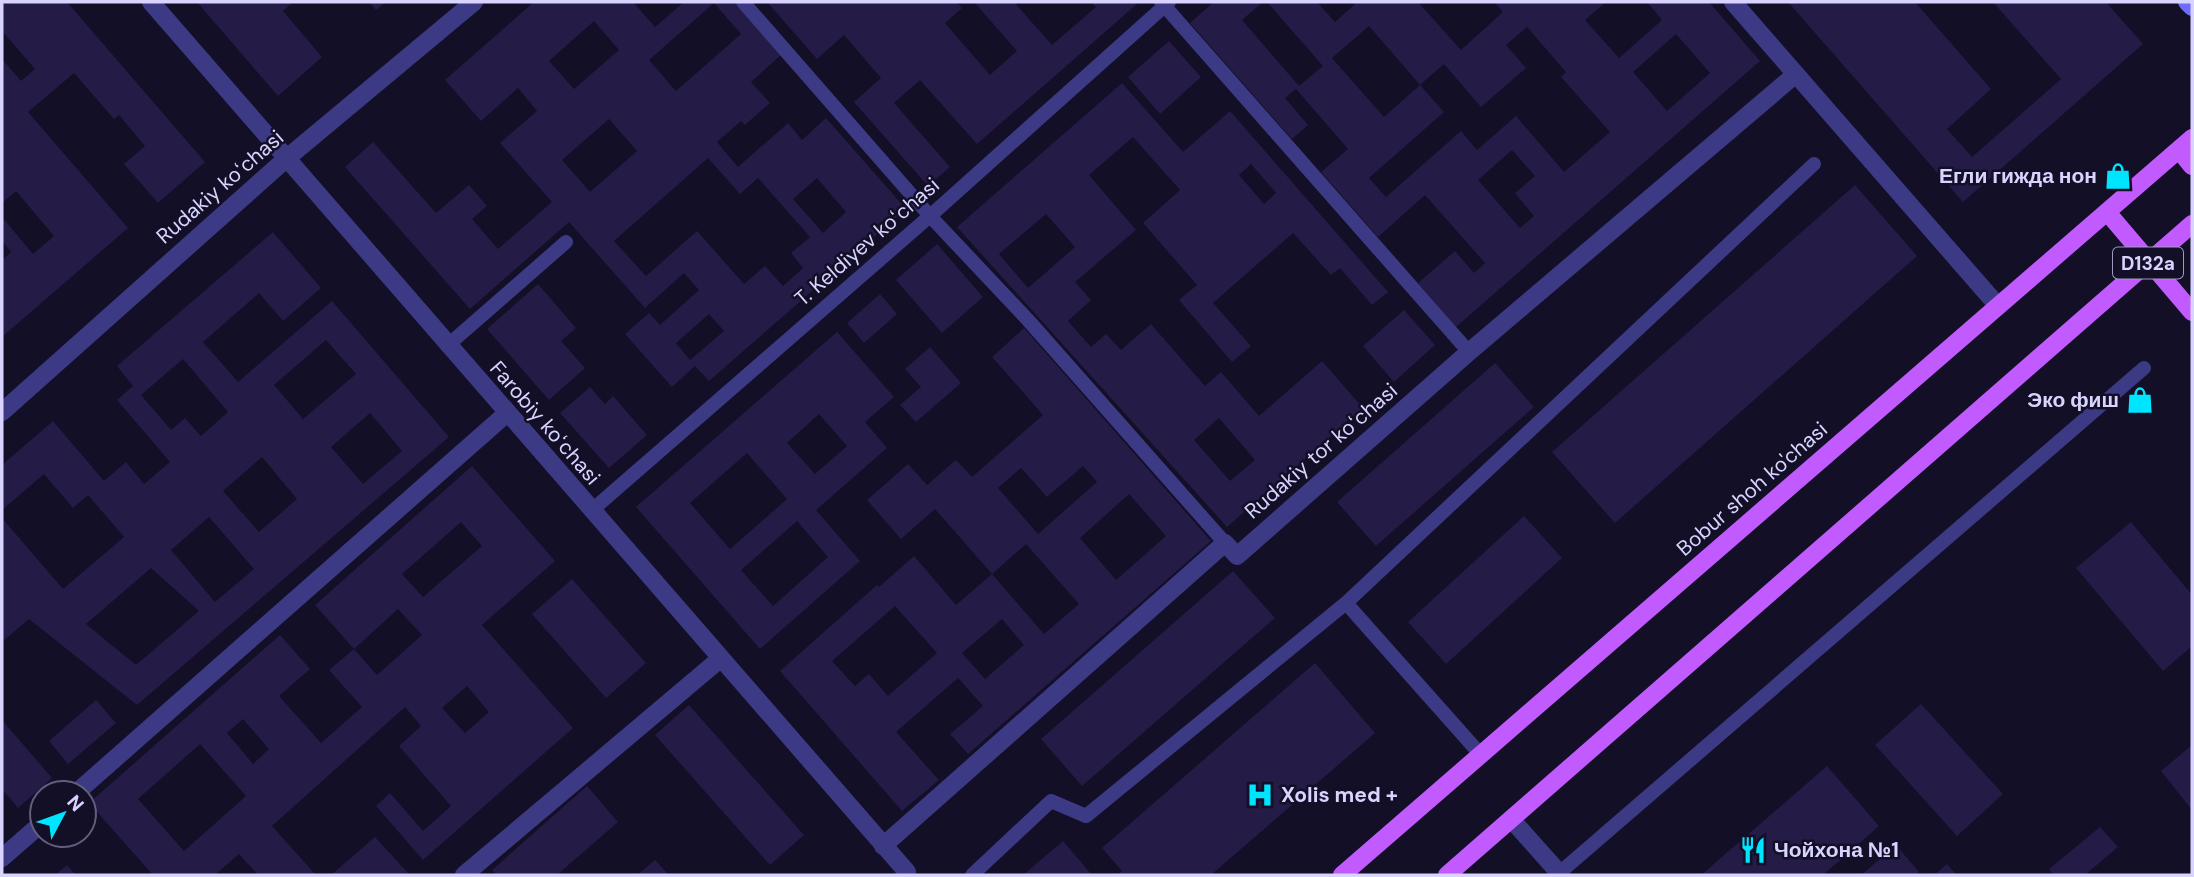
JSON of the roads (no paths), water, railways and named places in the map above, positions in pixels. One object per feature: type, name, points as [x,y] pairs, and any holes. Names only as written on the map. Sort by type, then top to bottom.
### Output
[{"type":"main road","points":[[2187,2],[2192,7]]},
{"type":"main road","points":[[2185,144],[2192,166]]},
{"type":"main road","name":"Bobur shoh ko'chasi","points":[[1342,875],[2185,144]]},
{"type":"main road","name":"D132a","points":[[2106,212],[2192,312]]},
{"type":"main road","points":[[1447,875],[2192,224]]},
{"type":"street","name":"Farobiy koʻchasi","points":[[150,2],[907,873]]},
{"type":"street","name":"Rudakiy koʻchasi","points":[[2,412],[287,158],[474,2]]},
{"type":"street","points":[[1733,2],[1998,306]]},
{"type":"street","name":"Rudakiy tor koʻchasi","points":[[1225,543],[1237,555],[1468,352],[1796,74]]},
{"type":"street","points":[[92,779],[506,414]]},
{"type":"street","points":[[883,846],[1225,543]]},
{"type":"street","points":[[471,873],[720,659]]},
{"type":"street","points":[[1511,819],[1559,874]]},
{"type":"street","points":[[2,858],[28,835]]},
{"type":"lane","points":[[743,2],[930,216],[1028,320],[1225,543]]},
{"type":"lane","points":[[1165,3],[1468,352]]},
{"type":"lane","name":"T. Keldiyev koʻchasi","points":[[591,511],[930,216],[1165,3]]},
{"type":"lane","points":[[972,875],[1051,801],[1086,816],[1346,603],[1814,164]]},
{"type":"lane","points":[[447,346],[566,242]]},
{"type":"lane","points":[[1559,874],[2144,368]]},
{"type":"lane","points":[[1346,603],[1481,755]]},
{"type":"place","name":"Егли гижда нон","points":[[2118,176]]},
{"type":"place","name":"Эко фиш","points":[[2140,400]]},
{"type":"place","name":"Xolis med +","points":[[1260,795]]},
{"type":"place","name":"Чойхона №1","points":[[1753,850]]}]
